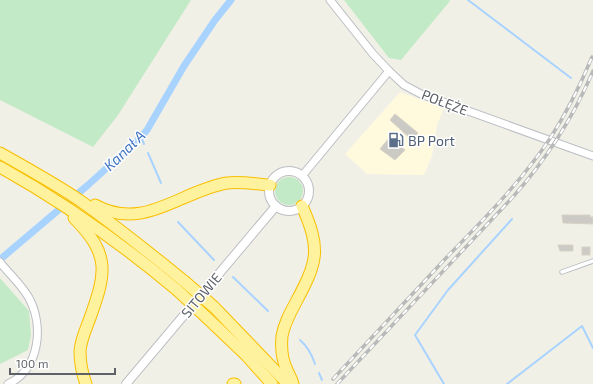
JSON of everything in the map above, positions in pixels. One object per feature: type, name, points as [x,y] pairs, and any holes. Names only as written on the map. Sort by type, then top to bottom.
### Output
[{"type":"highway","points":[[0,153],[81,201],[154,256],[214,307],[288,384]]},
{"type":"highway","points":[[0,167],[70,209],[128,251],[177,290],[246,355],[272,384]]},
{"type":"highway","points":[[81,201],[87,201],[114,214],[129,215],[143,213],[227,183],[241,182],[270,185]]},
{"type":"highway","points":[[292,384],[284,360],[282,337],[288,318],[312,270],[315,252],[313,233],[302,206]]},
{"type":"highway","points":[[70,209],[73,217],[88,232],[97,247],[103,268],[99,293],[80,350],[81,369],[86,384]]},
{"type":"street","name":"POŁĘŻE","points":[[330,0],[372,54],[404,85],[420,94],[593,156]]},
{"type":"street","points":[[302,176],[389,72]]},
{"type":"street","points":[[286,171],[294,172],[302,176],[306,179],[309,188],[308,198],[302,206],[298,209],[289,211],[280,209],[276,206],[270,198],[269,189],[274,177],[286,171]]},
{"type":"street","name":"SITOWIE","points":[[126,384],[276,206]]},
{"type":"street","points":[[0,262],[28,297],[36,314],[38,337],[33,357],[25,371],[14,382],[8,384]]},
{"type":"lane","points":[[562,272],[593,261]]},
{"type":"shaded area","name":"BP Port","points":[[400,92],[444,108],[437,125],[432,156],[424,175],[367,174],[345,154]]},
{"type":"green space","points":[[0,0],[191,0],[118,115],[93,147],[0,100]]},
{"type":"green space","points":[[344,0],[450,1],[401,60],[389,58]]},
{"type":"green space","points":[[289,177],[299,181],[303,191],[299,201],[289,205],[279,201],[275,191],[279,181]]},
{"type":"green space","points":[[0,278],[29,311],[31,335],[28,350],[0,364]]},
{"type":"building","points":[[395,114],[418,133],[412,140],[390,120]]},
{"type":"building","points":[[390,137],[405,150],[395,160],[380,149]]},
{"type":"building","points":[[562,215],[590,215],[590,217],[593,217],[593,224],[563,223]]},
{"type":"building","points":[[558,245],[573,245],[573,251],[560,251]]},
{"type":"building","points":[[582,247],[590,247],[590,255],[582,255]]},
{"type":"waterway","name":"Kanał A","points":[[3,257],[88,185],[141,137],[147,130],[184,66],[215,20],[231,0]]},
{"type":"waterway","points":[[468,0],[571,78]]},
{"type":"waterway","name":"Kanał A","points":[[141,137],[144,144]]},
{"type":"waterway","points":[[148,153],[161,183]]},
{"type":"waterway","points":[[444,384],[415,335],[448,290],[512,219]]},
{"type":"waterway","points":[[178,222],[214,260]]},
{"type":"waterway","points":[[233,277],[268,311]]},
{"type":"waterway","points":[[507,384],[582,326],[593,348]]},
{"type":"waterway","points":[[300,340],[309,351],[315,364]]},
{"type":"waterway","points":[[319,373],[322,380]]},
{"type":"railway","points":[[333,379],[487,215],[526,171],[549,140],[561,120],[578,89],[592,57]]},
{"type":"railway","points":[[337,384],[524,184],[547,154],[568,122],[593,71]]},
{"type":"place","name":"BP Port","points":[[396,140]]}]
